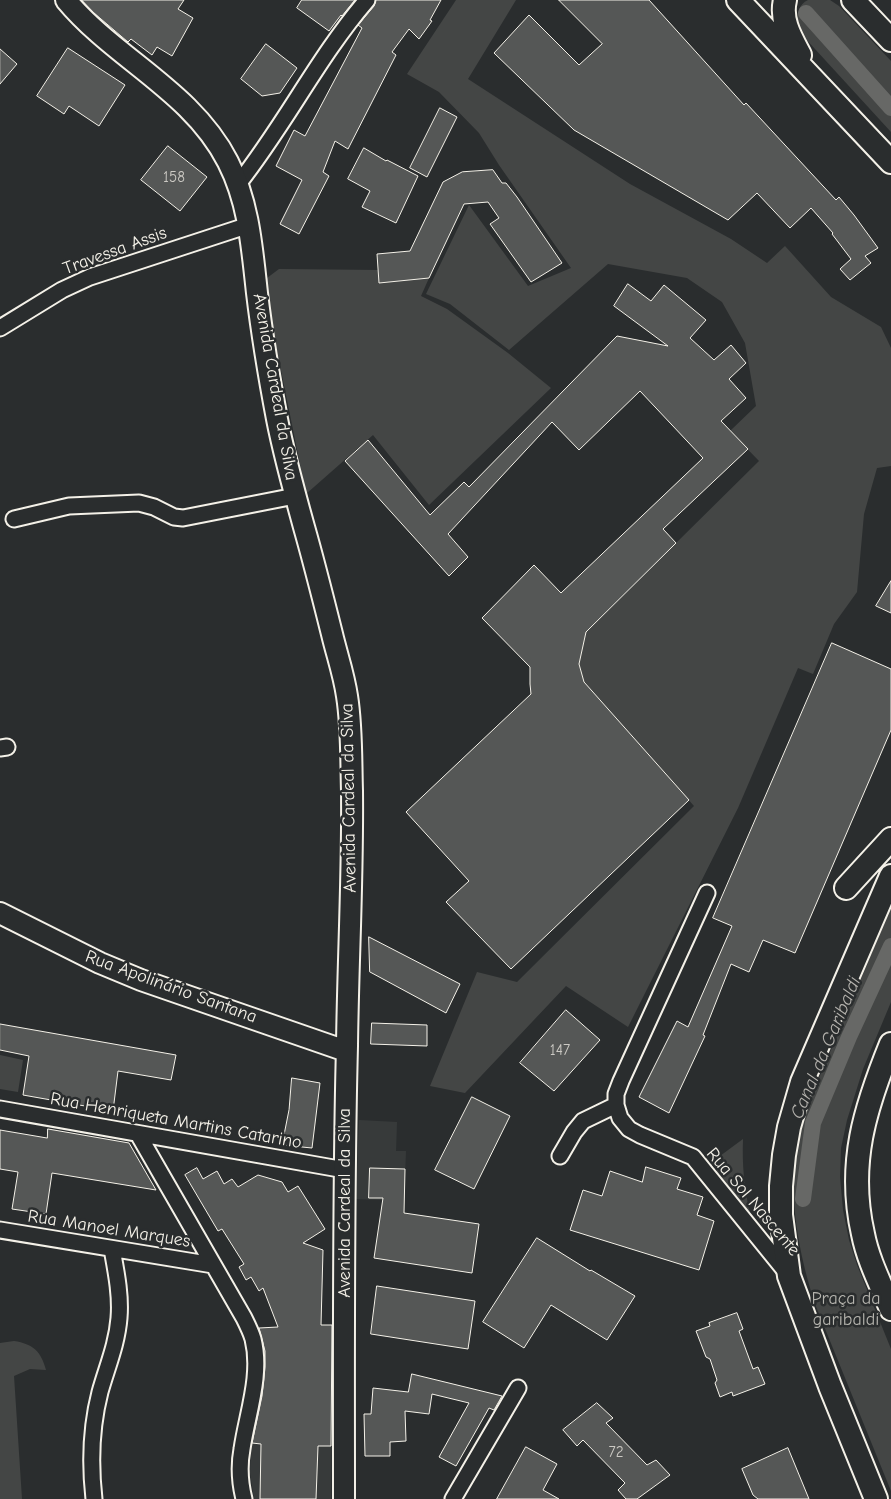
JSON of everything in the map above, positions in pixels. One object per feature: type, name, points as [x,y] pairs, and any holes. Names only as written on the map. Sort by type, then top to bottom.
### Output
[{"type":"main road","name":"Avenida Cardeal da Silva","points":[[66,0],[79,16],[174,94],[200,119],[228,160],[238,184],[249,225],[264,347],[277,421],[347,696],[352,813],[346,1051],[344,1499]]},
{"type":"main road","points":[[738,0],[891,162]]},
{"type":"main road","points":[[786,0],[784,18],[789,33],[810,75]]},
{"type":"main road","points":[[853,0],[891,40]]},
{"type":"main road","points":[[846,888],[891,839]]},
{"type":"main road","points":[[876,1499],[830,1386],[789,1276],[781,1215],[781,1186],[784,1154],[793,1110],[817,1046],[891,876]]},
{"type":"main road","name":"Rua Apolinário Santana","points":[[0,913],[100,964],[346,1051]]},
{"type":"main road","points":[[891,1044],[864,1120],[858,1151],[856,1180],[863,1235],[891,1309]]},
{"type":"street","points":[[238,184],[259,158],[326,56],[367,0]]},
{"type":"street","name":"Travessa Assis","points":[[0,328],[62,290],[90,277],[249,225]]},
{"type":"street","points":[[14,519],[69,506],[139,503],[154,507],[174,517],[188,517],[295,496]]},
{"type":"street","points":[[560,1156],[583,1121],[616,1105],[616,1094],[620,1081],[707,893]]},
{"type":"street","name":"Rua Sol Nascente","points":[[616,1105],[620,1118],[629,1128],[640,1135],[693,1157],[772,1252],[789,1276]]},
{"type":"street","name":"Rua Henriqueta Martins Catarino","points":[[0,1109],[345,1170]]},
{"type":"street","points":[[138,1134],[244,1318],[253,1338],[256,1359],[255,1380],[241,1451],[240,1474],[244,1499]]},
{"type":"street","name":"Rua Manoel Marques","points":[[0,1230],[213,1265]]},
{"type":"street","points":[[94,1499],[92,1450],[94,1424],[100,1394],[116,1342],[119,1317],[119,1294],[112,1249]]},
{"type":"street","points":[[453,1499],[518,1388]]},
{"type":"shaded area","points":[[359,1120],[397,1122],[396,1151],[406,1151],[404,1201],[356,1199]]},
{"type":"shaded area","points":[[251,1443],[331,1446],[331,1499],[254,1499],[250,1473]]},
{"type":"green space","points":[[456,0],[516,0],[468,79],[630,184],[731,239],[767,263],[785,246],[831,297],[881,327],[891,348],[891,466],[877,468],[864,514],[857,592],[834,624],[813,674],[798,668],[738,808],[628,1027],[566,986],[465,1093],[430,1086],[477,972],[517,982],[694,806],[584,682],[579,664],[586,632],[759,461],[730,431],[756,406],[745,343],[722,302],[687,278],[608,264],[509,350],[450,304],[426,294],[469,205],[528,286],[571,268],[479,133],[439,92],[407,74]]},
{"type":"green space","points":[[808,0],[830,0],[839,6],[891,61],[891,132],[803,36],[798,26],[797,14],[802,4]]},
{"type":"green space","points":[[279,269],[378,270],[379,283],[429,278],[421,296],[447,309],[508,353],[551,388],[429,505],[373,435],[306,494],[263,281]]},
{"type":"green space","name":"Praça da garibaldi","points":[[891,907],[891,1002],[863,1069],[847,1120],[841,1148],[840,1177],[843,1210],[849,1240],[857,1265],[891,1349],[891,1491],[809,1285],[796,1224],[794,1183],[798,1143],[808,1105]]},
{"type":"green space","points":[[0,1055],[23,1060],[18,1092],[0,1089]]},
{"type":"green space","points":[[743,1139],[744,1176],[750,1213],[719,1176],[715,1165],[720,1156]]},
{"type":"green space","points":[[14,1341],[31,1346],[39,1353],[46,1370],[30,1369],[14,1376],[22,1499],[0,1499],[0,1343]]},
{"type":"building","points":[[82,0],[184,0],[178,9],[193,18],[172,56],[157,47],[152,55],[131,39],[128,42],[94,13]]},
{"type":"building","points":[[302,0],[355,0],[329,31],[297,8]]},
{"type":"building","points":[[376,0],[441,0],[430,20],[432,21],[419,39],[409,29],[392,52],[396,55],[348,149],[335,141],[323,172],[329,176],[299,234],[280,224],[302,180],[276,166],[294,130],[305,136],[362,28],[358,25],[374,6]]},
{"type":"building","points":[[559,0],[649,0],[744,105],[746,103],[836,200],[839,197],[878,248],[865,256],[871,263],[850,280],[840,269],[851,259],[833,233],[811,208],[790,228],[757,193],[728,220],[574,130],[494,53],[529,15],[579,65],[602,44]]},
{"type":"building","points":[[266,44],[297,68],[280,93],[262,96],[241,79]]},
{"type":"building","points":[[68,48],[125,85],[99,126],[69,106],[64,114],[37,96]]},
{"type":"building","points":[[0,49],[17,64],[0,84]]},
{"type":"building","points":[[440,108],[457,117],[427,177],[410,168]]},
{"type":"building","points":[[168,146],[207,177],[180,211],[141,180]]},
{"type":"building","points":[[364,148],[418,176],[396,223],[362,207],[370,191],[348,179]]},
{"type":"building","points":[[493,170],[502,183],[506,183],[517,197],[562,263],[531,282],[490,224],[499,218],[488,202],[464,204],[429,278],[379,283],[377,254],[410,251],[443,182],[462,172]]},
{"type":"building","points":[[628,284],[651,301],[664,285],[706,320],[690,338],[714,360],[731,345],[746,363],[729,379],[746,398],[721,421],[748,449],[663,529],[676,543],[586,632],[579,664],[584,682],[689,800],[511,969],[446,902],[469,881],[406,812],[531,694],[530,667],[482,618],[534,565],[561,593],[703,458],[640,391],[579,450],[552,422],[448,534],[468,557],[449,576],[345,461],[368,440],[430,515],[464,482],[469,487],[617,336],[668,346],[614,306]]},
{"type":"building","points":[[891,581],[891,613],[876,606]]},
{"type":"building","points":[[832,643],[891,669],[891,730],[795,953],[763,940],[749,972],[731,964],[703,1035],[705,1036],[669,1113],[639,1097],[677,1021],[688,1027],[732,926],[713,918]]},
{"type":"building","points":[[369,937],[460,984],[446,1013],[370,972]]},
{"type":"building","points":[[566,1010],[600,1040],[554,1091],[520,1063]]},
{"type":"building","points":[[372,1023],[427,1025],[427,1046],[371,1044]]},
{"type":"building","points":[[0,1024],[176,1055],[171,1080],[118,1071],[113,1111],[23,1095],[29,1056],[0,1050]]},
{"type":"building","points":[[292,1078],[320,1083],[312,1148],[282,1145],[289,1110]]},
{"type":"building","points":[[472,1097],[510,1116],[474,1189],[435,1170]]},
{"type":"building","points":[[48,1129],[129,1143],[156,1190],[52,1173],[46,1214],[12,1209],[18,1172],[0,1169],[0,1130],[47,1138]]},
{"type":"building","points":[[646,1167],[681,1178],[677,1189],[703,1197],[697,1215],[714,1221],[699,1270],[570,1230],[583,1190],[602,1196],[610,1171],[642,1182]]},
{"type":"building","points":[[197,1168],[203,1179],[217,1171],[224,1184],[232,1179],[238,1187],[258,1175],[282,1182],[288,1192],[298,1186],[325,1229],[303,1243],[323,1250],[321,1325],[332,1325],[331,1446],[318,1446],[316,1499],[260,1499],[261,1444],[252,1443],[262,1396],[265,1367],[265,1351],[259,1328],[278,1327],[263,1288],[259,1291],[251,1277],[246,1280],[239,1267],[244,1264],[222,1229],[218,1231],[185,1175]]},
{"type":"building","points":[[370,1168],[405,1169],[404,1213],[479,1224],[472,1273],[374,1258],[383,1198],[369,1198]]},
{"type":"building","points":[[537,1238],[635,1296],[607,1340],[551,1305],[524,1348],[483,1322]]},
{"type":"building","points":[[377,1286],[475,1301],[468,1349],[371,1334]]},
{"type":"building","points":[[737,1313],[743,1329],[739,1331],[753,1369],[758,1367],[765,1384],[733,1396],[732,1392],[720,1397],[710,1359],[706,1357],[696,1331],[710,1326],[709,1323]]},
{"type":"building","points":[[412,1374],[502,1396],[494,1410],[489,1408],[456,1466],[439,1457],[469,1403],[432,1394],[429,1414],[405,1411],[406,1441],[390,1442],[390,1456],[365,1456],[364,1414],[371,1414],[373,1388],[408,1392]]},
{"type":"building","points":[[597,1403],[613,1418],[606,1423],[647,1465],[656,1460],[670,1475],[637,1499],[626,1499],[618,1490],[625,1483],[583,1440],[577,1446],[563,1430]]},
{"type":"building","points":[[526,1447],[557,1464],[543,1490],[559,1499],[497,1499]]},
{"type":"building","points":[[788,1448],[809,1499],[758,1499],[753,1495],[742,1469]]},
{"type":"waterway","name":"Canal da Garibaldi","points":[[806,13],[891,108]]},
{"type":"waterway","name":"Canal da Garibaldi","points":[[803,1199],[813,1123],[849,1037],[891,946]]}]
